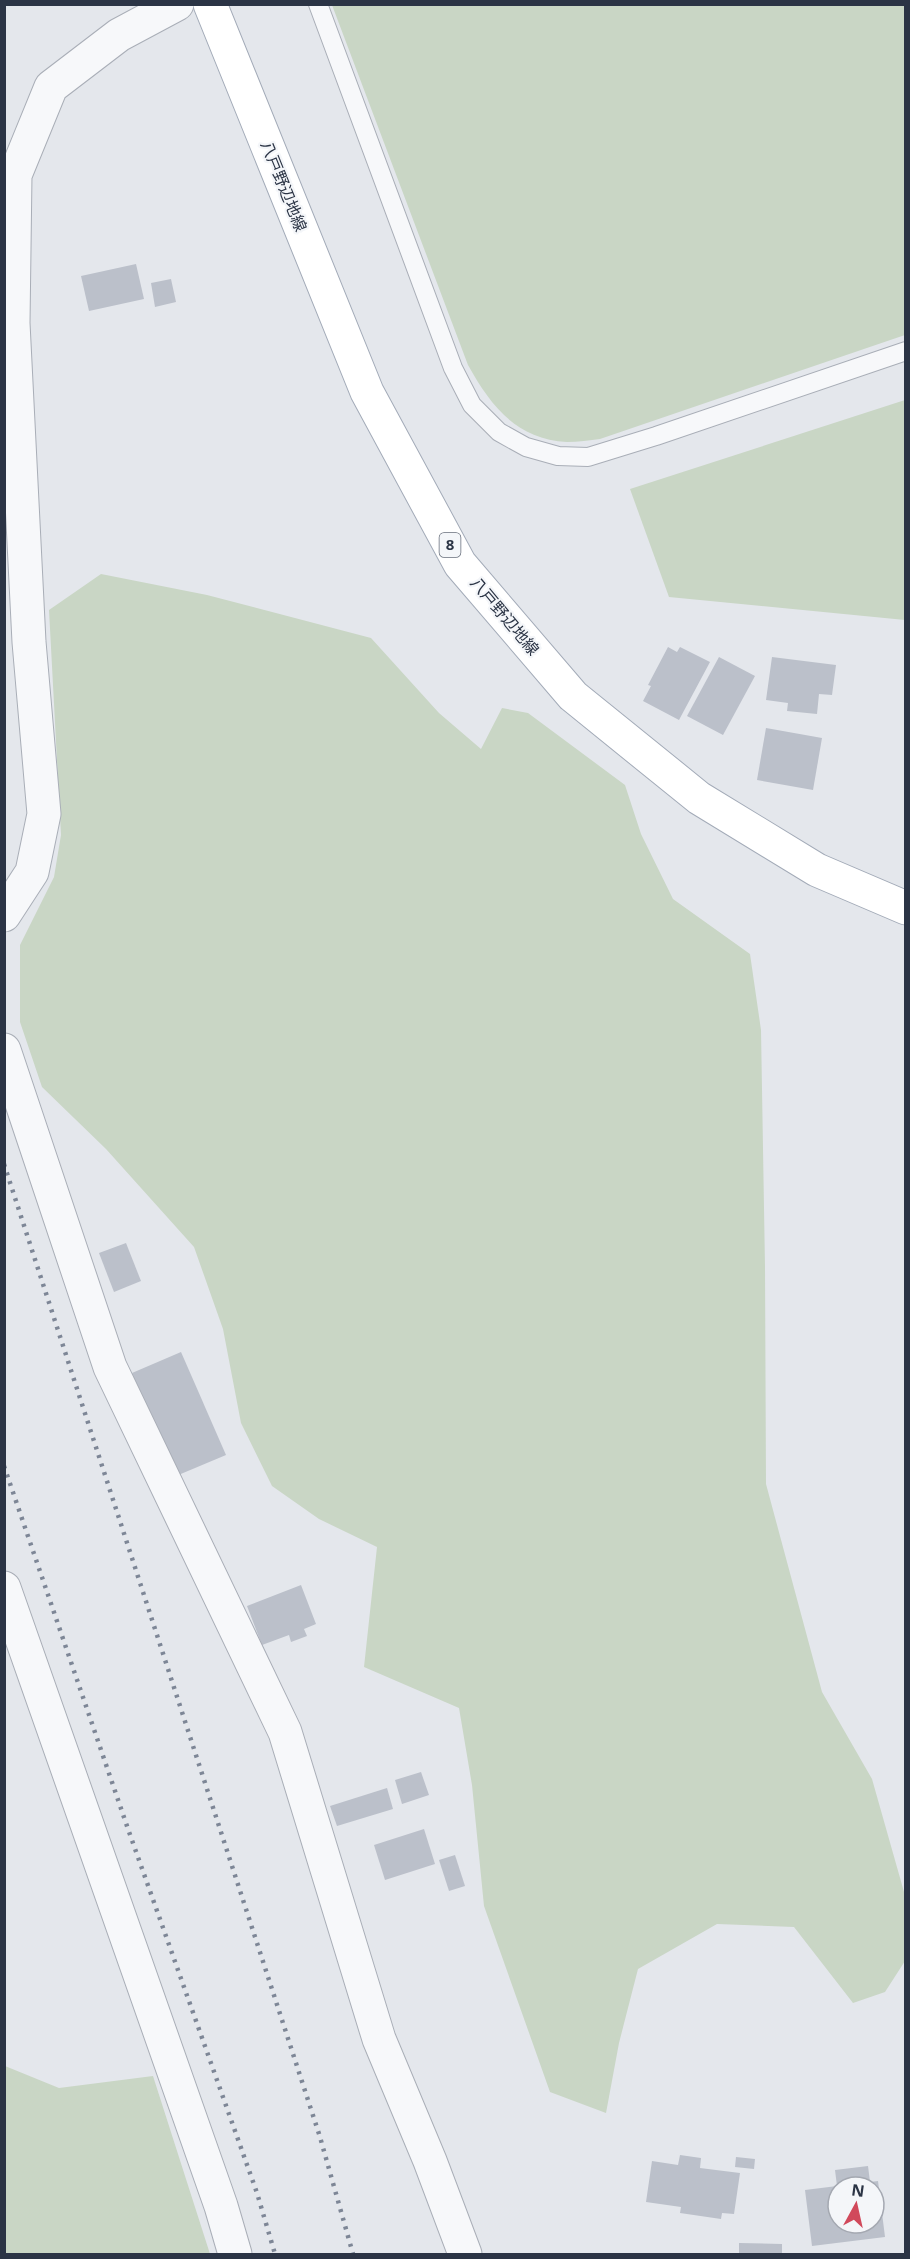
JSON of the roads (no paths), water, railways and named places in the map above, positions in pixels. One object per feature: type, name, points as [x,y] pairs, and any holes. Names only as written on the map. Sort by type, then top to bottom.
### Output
[{"type":"main road","name":"八戸野辺地線","points":[[210,4],[367,392],[460,564],[573,696],[699,798],[817,870],[906,908]]},
{"type":"street","points":[[4,915],[32,872],[44,814],[29,642],[13,323],[15,175],[51,87],[119,34],[177,4]]},
{"type":"street","points":[[4,1050],[110,1367],[285,1732],[379,2039],[430,2161],[465,2254]]},
{"type":"street","points":[[4,1588],[217,2195],[235,2254]]},
{"type":"lane","points":[[318,4],[453,368],[472,405],[499,432],[526,447],[558,456],[588,457],[906,351]]},
{"type":"railway","points":[[4,1164],[320,2137],[353,2254]]},
{"type":"railway","points":[[4,1466],[128,1829],[257,2193],[275,2254]]}]
